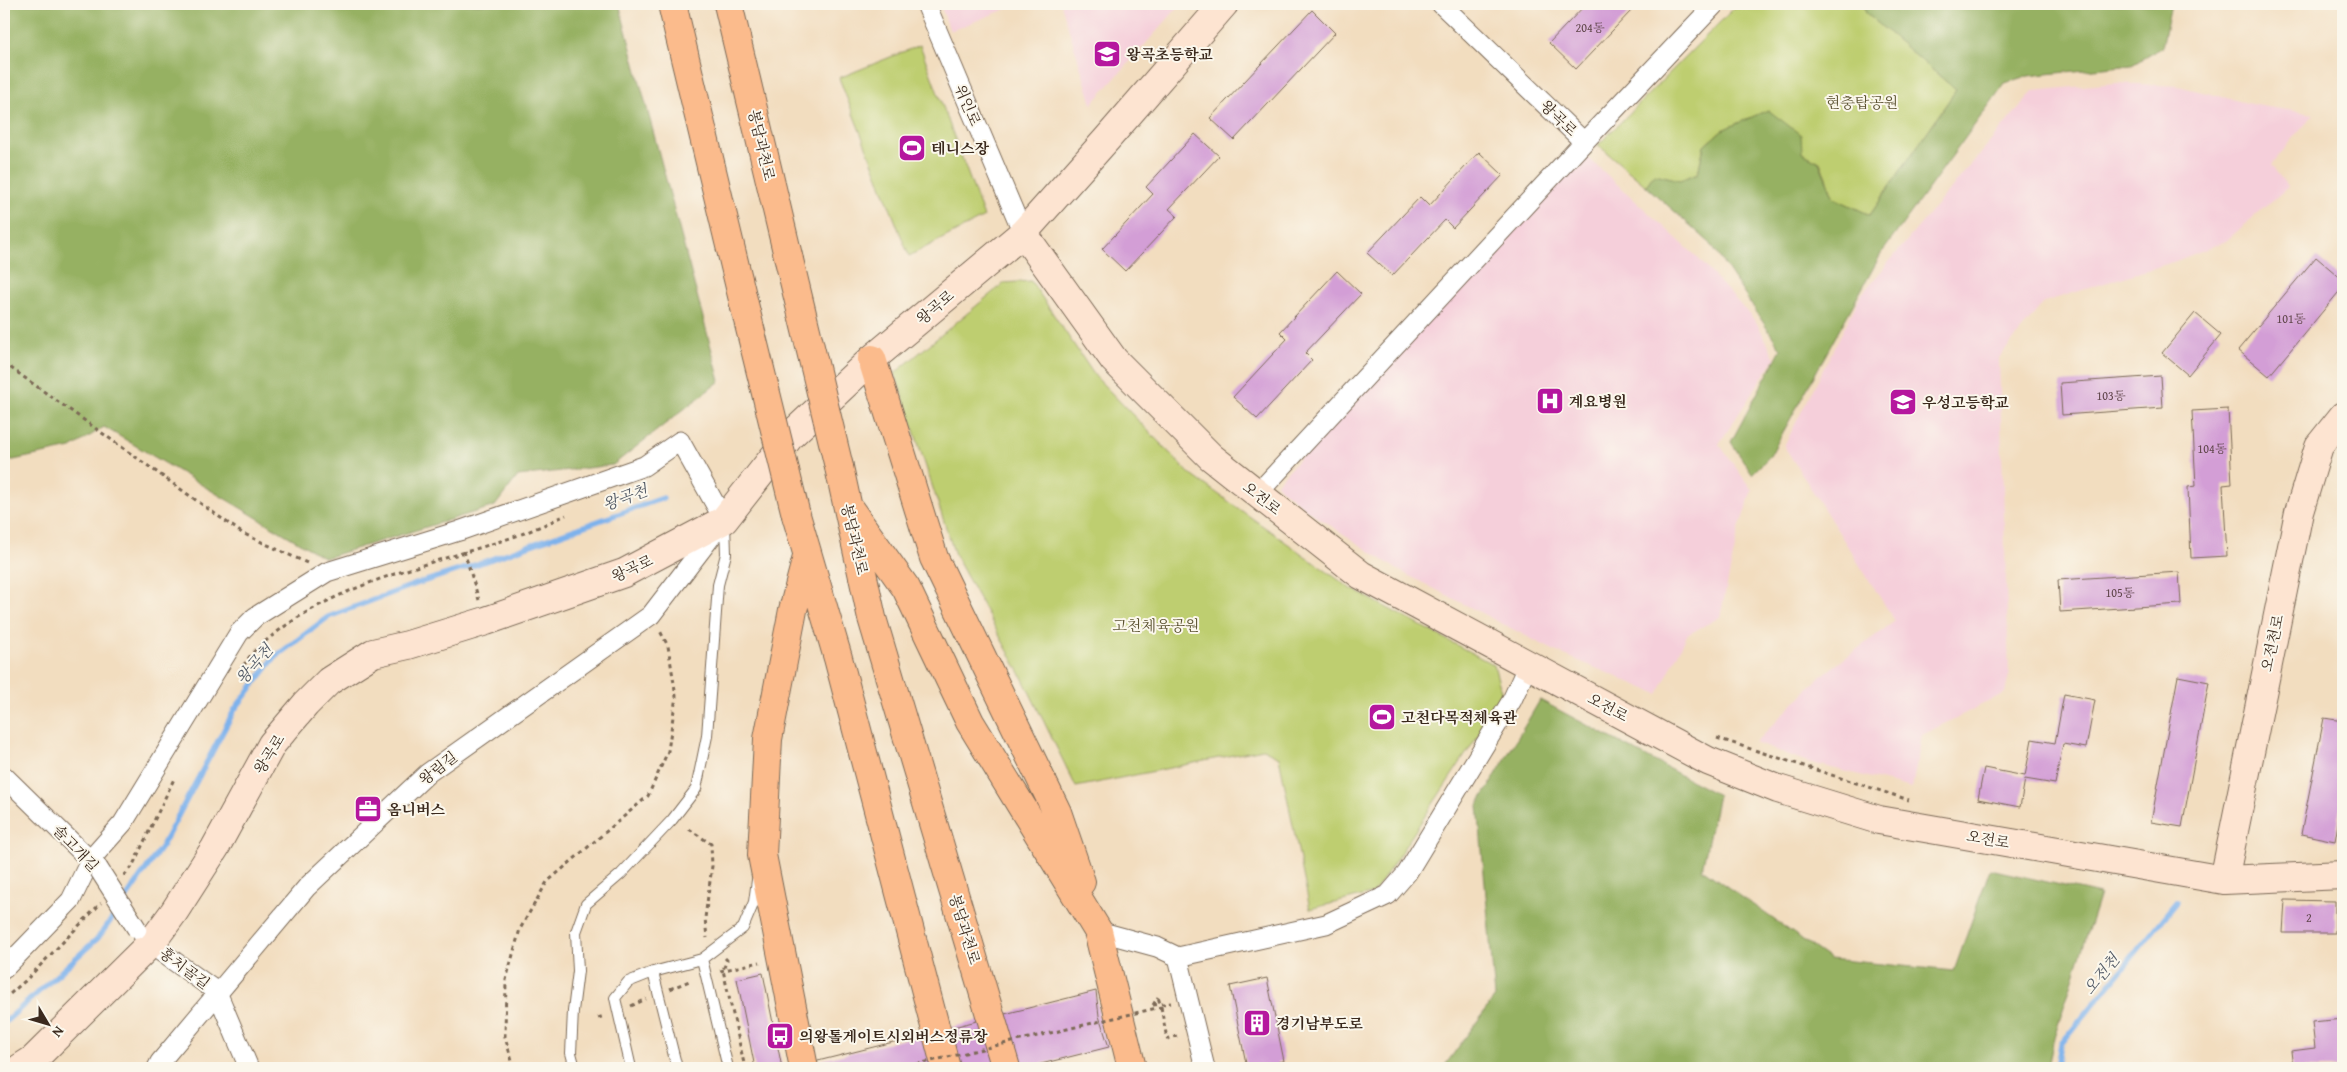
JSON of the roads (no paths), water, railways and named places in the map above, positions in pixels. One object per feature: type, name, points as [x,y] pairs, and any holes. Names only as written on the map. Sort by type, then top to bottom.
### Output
[{"type":"highway","points":[[672,4],[796,515],[840,668],[946,1068]]},
{"type":"highway","name":"봉담과천로","points":[[728,4],[839,467],[872,618],[1006,1068]]},
{"type":"highway","points":[[872,359],[934,558],[1057,812],[1098,931],[1132,1068]]},
{"type":"highway","points":[[848,507],[906,588],[970,722],[1098,931]]},
{"type":"highway","points":[[804,1068],[762,855],[768,739],[793,610],[808,557]]},
{"type":"street","name":"위인로","points":[[926,4],[1023,233]]},
{"type":"street","name":"왕곡로","points":[[20,1068],[34,1059],[144,936],[174,912],[215,848],[272,744],[329,680],[373,653],[408,645],[486,621],[624,573],[724,520],[791,435],[872,359],[1023,233],[1108,139],[1224,4]]},
{"type":"street","name":"왕곡로","points":[[1441,4],[1584,142],[1715,4]]},
{"type":"street","points":[[1258,494],[1584,142]]},
{"type":"street","name":"오전로","points":[[1023,233],[1114,360],[1210,457],[1361,575],[1708,761],[1778,789],[1879,820],[2224,880],[2343,875]]},
{"type":"street","name":"오전천로","points":[[2224,880],[2299,512],[2319,446],[2343,416]]},
{"type":"street","points":[[4,969],[71,900],[123,823],[239,633],[255,617],[327,572],[459,531],[644,466],[680,440],[724,520]]},
{"type":"street","name":"왕림길","points":[[157,1068],[217,992],[307,887],[428,773],[651,615],[724,520]]},
{"type":"street","points":[[1098,931],[1157,946],[1178,957],[1326,924],[1388,895],[1407,872],[1512,700],[1528,665]]},
{"type":"street","name":"솔고개길","points":[[4,776],[94,864],[144,936]]},
{"type":"street","name":"홍치골길","points":[[144,936],[217,992],[249,1068]]},
{"type":"street","points":[[1178,957],[1205,1068]]},
{"type":"lane","points":[[575,1068],[571,1053],[573,1011],[578,971],[576,932],[586,904],[621,874],[672,820],[696,789],[707,736],[718,586],[726,554],[724,520]]},
{"type":"lane","points":[[631,1068],[615,998],[628,982],[653,972],[702,959],[743,928],[754,902],[762,855]]},
{"type":"lane","points":[[702,959],[728,1068]]},
{"type":"lane","points":[[653,972],[677,1068]]},
{"type":"waterway","name":"왕곡천","points":[[124,901],[162,846],[235,709],[275,657],[328,617],[416,584],[663,498]]},
{"type":"waterway","name":"오전천","points":[[2057,1068],[2061,1044],[2177,902]]},
{"type":"waterway","name":"왕곡천","points":[[4,1023],[98,938],[119,909]]},
{"type":"place","name":"왕곡초등학교","points":[[1107,54]]},
{"type":"place","name":"테니스장","points":[[912,148]]},
{"type":"place","name":"계요병원","points":[[1550,401]]},
{"type":"place","name":"우성고등학교","points":[[1903,402]]},
{"type":"place","name":"고천다목적체육관","points":[[1382,717]]},
{"type":"place","name":"옴니버스","points":[[368,809]]},
{"type":"place","name":"경기남부도로","points":[[1257,1023]]},
{"type":"place","name":"의왕톨게이트시외버스정류장","points":[[780,1036]]},
{"type":"park label","name":"현충탑공원","points":[[1862,102]]},
{"type":"park label","name":"고천체육공원","points":[[1156,625]]}]
